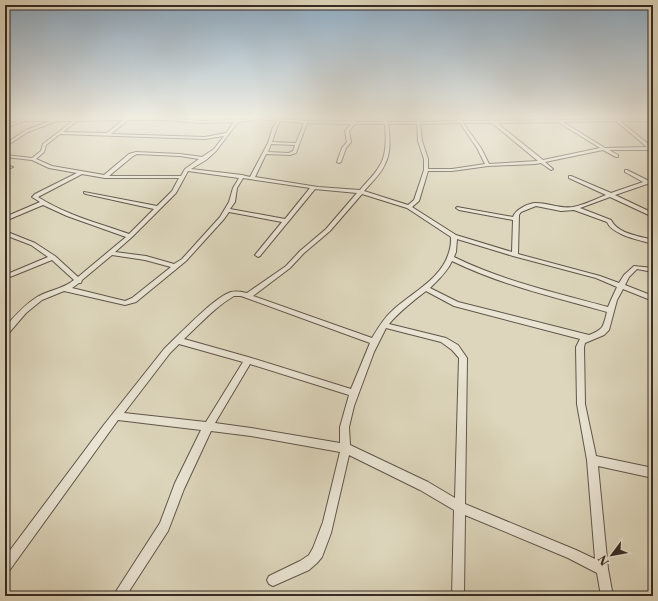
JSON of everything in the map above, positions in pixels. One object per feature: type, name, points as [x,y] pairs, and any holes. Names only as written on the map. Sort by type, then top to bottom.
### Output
[{"type":"street","points":[[33,159],[43,151],[44,146]]},
{"type":"street","points":[[5,332],[19,315],[40,298],[65,289],[79,281],[112,253],[160,208],[174,192],[187,170],[204,159],[218,146]]},
{"type":"street","points":[[252,178],[268,146]]},
{"type":"street","points":[[265,153],[292,153],[296,151],[297,146]]},
{"type":"street","points":[[340,162],[346,146]]},
{"type":"street","points":[[248,296],[288,267],[302,252],[328,230],[383,165],[385,159],[385,146]]},
{"type":"street","points":[[409,207],[416,200],[426,170],[426,159],[422,146]]},
{"type":"street","points":[[478,146],[488,165]]},
{"type":"street","points":[[523,146],[551,169]]},
{"type":"street","points":[[598,146],[616,156]]},
{"type":"street","points":[[426,170],[452,170],[488,165],[541,161],[603,149],[652,149]]},
{"type":"street","points":[[105,177],[131,155],[136,153],[180,155],[204,159]]},
{"type":"street","points":[[5,156],[33,159],[51,167],[105,177],[182,177]]},
{"type":"street","points":[[5,169],[11,167]]},
{"type":"street","points":[[187,170],[361,192],[409,207],[454,236],[515,255],[598,277],[653,299]]},
{"type":"street","points":[[626,170],[653,185]]},
{"type":"street","points":[[81,173],[35,196],[43,203],[70,215],[130,236]]},
{"type":"street","points":[[65,289],[125,303],[130,302],[190,254],[222,218],[229,210],[235,188],[242,176]]},
{"type":"street","points":[[571,177],[653,215]]},
{"type":"street","points":[[575,208],[647,182]]},
{"type":"street","points":[[258,255],[314,187]]},
{"type":"street","points":[[86,193],[160,208]]},
{"type":"street","points":[[5,220],[43,203]]},
{"type":"street","points":[[515,255],[516,215],[519,211],[535,204],[561,208],[575,208],[609,221],[611,226],[625,234],[653,242]]},
{"type":"street","points":[[459,208],[515,219]]},
{"type":"street","points":[[229,210],[285,221]]},
{"type":"street","points":[[222,218],[243,212]]},
{"type":"street","points":[[5,233],[33,244],[53,257],[79,281]]},
{"type":"street","points":[[273,580],[302,566],[314,558],[322,542],[345,448],[344,426],[353,393],[375,342],[384,324],[400,308],[425,288],[448,265],[454,248],[454,236]]},
{"type":"street","points":[[112,253],[146,258],[176,266]]},
{"type":"street","points":[[5,277],[53,257]]},
{"type":"street","points":[[451,258],[470,268],[492,276],[610,310]]},
{"type":"street","points":[[607,596],[602,569],[592,460],[580,397],[580,346],[582,341],[601,333],[606,328],[610,310],[626,276],[636,267],[653,270]]},
{"type":"street","points":[[425,288],[456,304],[589,338]]},
{"type":"street","points":[[5,567],[167,351],[206,313],[229,296],[242,294],[375,342]]},
{"type":"street","points":[[384,324],[443,340],[452,344],[459,350],[463,358],[458,596]]},
{"type":"street","points":[[177,340],[248,360],[353,393]]},
{"type":"street","points":[[119,596],[164,527],[179,488],[208,427],[248,360]]},
{"type":"street","points":[[117,416],[251,432],[345,448],[424,486],[459,506],[572,554],[602,569]]},
{"type":"street","points":[[592,460],[653,473]]}]
